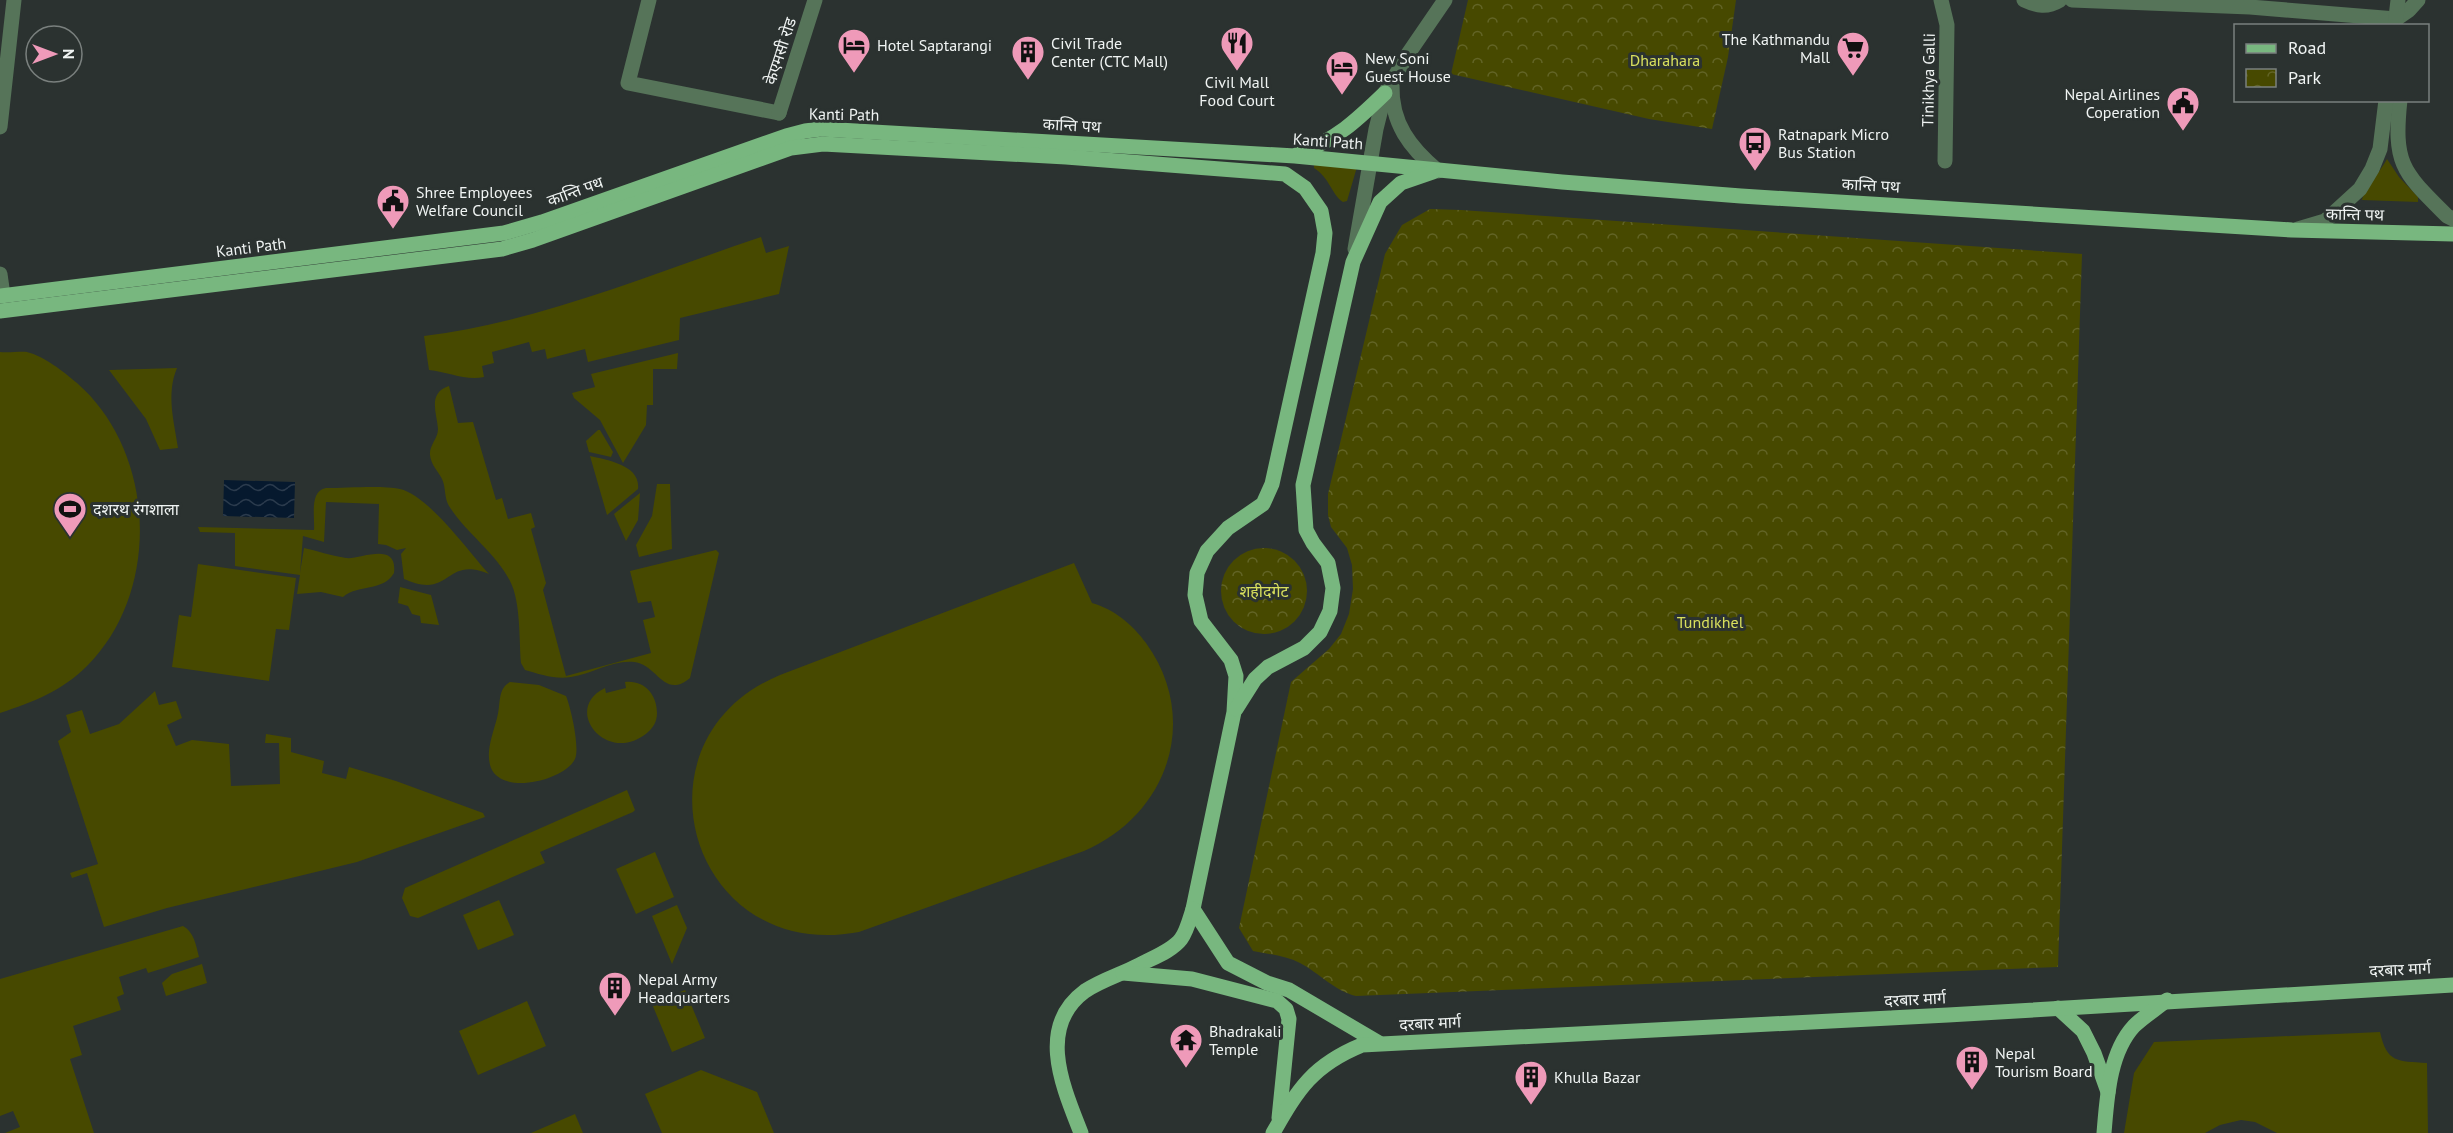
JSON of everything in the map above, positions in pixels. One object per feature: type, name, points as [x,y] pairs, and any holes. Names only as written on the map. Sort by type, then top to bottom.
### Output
[{"type":"main road","points":[[1295,156],[1322,145],[1342,133],[1389,88]]},
{"type":"main road","name":"Kanti Path","points":[[691,169],[805,130],[932,135]]},
{"type":"main road","name":"कान्ति पथ","points":[[932,135],[1211,152]]},
{"type":"main road","points":[[0,311],[502,249],[791,148],[807,145],[823,144],[1066,158],[1285,174],[1305,188],[1322,211],[1325,233],[1323,253],[1272,484],[1263,504],[1228,528],[1207,551],[1197,573],[1195,595],[1201,621],[1231,660],[1236,676],[1234,712],[1193,909],[1181,939],[1165,952],[1088,989],[1069,1006],[1062,1017],[1057,1040],[1058,1057],[1065,1090],[1081,1133]]},
{"type":"main road","name":"Kanti Path","points":[[1211,152],[1371,162]]},
{"type":"main road","name":"कान्ति पथ","points":[[1371,162],[1438,171],[1708,193],[2292,230],[2453,234]]},
{"type":"main road","name":"कान्ति पथ","points":[[504,233],[542,222],[691,169]]},
{"type":"main road","points":[[1234,712],[1255,679],[1268,667],[1304,648],[1320,632],[1330,611],[1333,588],[1328,562],[1306,530],[1303,484],[1353,262],[1380,202],[1401,183],[1438,171]]},
{"type":"main road","name":"Kanti Path","points":[[1,296],[504,233]]},
{"type":"main road","points":[[1193,909],[1228,963],[1267,983],[1289,990],[1379,1043]]},
{"type":"main road","points":[[1123,973],[1192,979],[1277,1001],[1286,1010],[1289,1019],[1276,1128]]},
{"type":"main road","name":"दरबार मार्ग","points":[[1276,1128],[1305,1081],[1322,1066],[1344,1052],[1362,1045],[2453,985]]},
{"type":"main road","points":[[2104,1133],[2108,1092],[2120,1047],[2134,1026],[2167,1000]]},
{"type":"main road","points":[[2058,1008],[2084,1031],[2108,1092]]},
{"type":"street","points":[[0,127],[14,0]]},
{"type":"street","points":[[648,0],[628,83],[779,113],[786,136]]},
{"type":"street","name":"केएमसी रोड","points":[[779,113],[815,0]]},
{"type":"street","points":[[1353,262],[1371,162],[1389,88],[1445,0]]},
{"type":"street","name":"Tinikhya Galli","points":[[1941,0],[1947,24],[1945,161]]},
{"type":"street","points":[[2024,0],[2051,6],[2060,0]]},
{"type":"street","points":[[2072,0],[2250,7],[2399,23],[2409,2]]},
{"type":"street","points":[[1389,88],[1400,129],[1420,156],[1438,171]]},
{"type":"street","points":[[2292,230],[2325,221],[2360,189],[2380,149],[2386,102]]},
{"type":"street","points":[[2400,102],[2397,129],[2400,160],[2409,176],[2447,216],[2453,219]]},
{"type":"street","points":[[0,274],[1,296]]},
{"type":"green space","name":"Dharahara","points":[[1468,0],[1736,0],[1728,57],[1712,129],[1649,119],[1451,74]]},
{"type":"green space","points":[[2387,159],[2399,177],[2418,197],[2418,202],[2362,200]]},
{"type":"green space","points":[[1314,163],[1357,167],[1347,201],[1343,202],[1339,199],[1324,176],[1314,168]]},
{"type":"green space","name":"Tundikhel","points":[[1430,209],[2082,254],[2058,967],[1356,996],[1334,986],[1295,961],[1253,951],[1239,928],[1291,682],[1329,649],[1341,634],[1349,614],[1353,589],[1352,565],[1347,548],[1331,527],[1328,515],[1328,494],[1385,254],[1402,225]]},
{"type":"green space","points":[[761,237],[766,253],[789,246],[779,294],[680,318],[679,340],[588,362],[585,349],[547,359],[545,349],[532,352],[529,342],[492,352],[494,363],[482,366],[484,377],[464,377],[429,370],[424,336],[510,320],[552,308]]},
{"type":"green space","name":"दशरथ रंगशाला","points":[[0,352],[27,352],[47,361],[77,383],[103,412],[122,446],[135,483],[140,522],[138,562],[128,600],[111,635],[87,666],[68,682],[35,700],[0,713]]},
{"type":"green space","points":[[678,353],[677,369],[653,369],[653,405],[647,405],[646,425],[623,463],[600,420],[574,398],[572,393],[595,387],[591,374]]},
{"type":"green space","points":[[177,368],[171,398],[178,448],[160,450],[146,419],[109,370]]},
{"type":"green space","points":[[449,386],[458,423],[473,422],[496,500],[502,498],[508,519],[531,513],[535,527],[531,529],[546,583],[543,590],[566,676],[651,653],[643,620],[655,617],[651,601],[638,603],[630,571],[716,550],[719,553],[690,678],[681,684],[667,683],[649,668],[634,662],[618,663],[565,678],[525,670],[521,663],[516,599],[510,581],[497,561],[449,506],[443,482],[431,459],[430,451],[438,429],[436,398],[442,389]]},
{"type":"green space","points":[[598,430],[613,452],[611,457],[589,452],[586,441]]},
{"type":"green space","points":[[590,456],[622,465],[634,474],[637,481],[638,489],[607,515]]},
{"type":"green space","points":[[657,484],[670,484],[672,549],[639,557],[636,545],[652,516]]},
{"type":"green space","points":[[384,487],[411,493],[435,513],[489,574],[468,569],[435,584],[427,585],[404,579],[401,554],[406,548],[397,550],[378,544],[379,504],[326,502],[324,542],[303,536],[300,573],[304,548],[346,558],[384,554],[394,563],[394,573],[384,583],[356,590],[343,597],[321,592],[297,594],[300,575],[235,566],[235,533],[200,532],[198,527],[314,530],[315,499],[321,490]]},
{"type":"green space","points":[[640,493],[638,520],[626,541],[614,514]]},
{"type":"green space","name":"शहीदगेट","points":[[1264,548],[1288,555],[1300,567],[1307,591],[1300,615],[1288,627],[1264,634],[1240,627],[1228,615],[1221,591],[1228,567],[1240,555]]},
{"type":"green space","points":[[1074,563],[1092,603],[1122,618],[1146,643],[1163,672],[1171,702],[1173,733],[1167,762],[1155,789],[1137,814],[1113,835],[1084,851],[859,932],[801,933],[754,914],[719,882],[698,840],[692,793],[703,747],[732,706],[780,675]]},
{"type":"green space","points":[[198,564],[296,578],[289,630],[276,629],[269,681],[172,667],[179,615],[191,617]]},
{"type":"green space","points":[[400,587],[431,595],[439,625],[421,623],[420,616],[412,614],[408,606],[398,603]]},
{"type":"green space","points":[[510,682],[539,685],[566,696],[576,746],[575,759],[569,767],[547,778],[520,783],[498,777],[491,768],[489,749],[500,698],[503,689]]},
{"type":"green space","points":[[625,682],[638,683],[648,690],[655,700],[657,716],[647,733],[632,741],[617,743],[605,739],[594,731],[588,720],[587,709],[593,697],[605,688],[606,693],[626,688]]},
{"type":"green space","points":[[155,691],[159,705],[176,701],[182,718],[167,725],[176,746],[192,740],[229,744],[231,786],[280,784],[279,743],[265,743],[266,734],[291,738],[291,752],[324,761],[322,773],[346,779],[349,767],[396,781],[483,813],[485,817],[357,862],[167,908],[104,927],[87,873],[72,878],[70,873],[98,864],[58,741],[71,732],[66,715],[82,710],[90,734],[119,724]]},
{"type":"green space","points":[[627,790],[635,810],[633,812],[540,852],[545,863],[418,918],[410,916],[402,898],[405,888]]},
{"type":"green space","points":[[655,852],[674,897],[636,914],[616,869]]},
{"type":"green space","points":[[499,900],[514,935],[478,950],[463,915]]},
{"type":"green space","points":[[677,905],[687,928],[672,964],[652,916]]},
{"type":"green space","points":[[183,926],[192,935],[199,957],[148,973],[146,968],[119,977],[124,994],[117,997],[121,1010],[73,1026],[82,1055],[70,1059],[94,1133],[5,1133],[20,1127],[13,1111],[0,1116],[0,979]]},
{"type":"green space","points":[[202,964],[207,983],[166,996],[162,983],[172,974]]},
{"type":"green space","points":[[685,990],[705,1038],[672,1052],[652,1004]]},
{"type":"green space","points":[[527,1001],[546,1046],[478,1075],[459,1031]]},
{"type":"green space","points":[[2380,1032],[2390,1055],[2408,1062],[2427,1063],[2428,1133],[2277,1133],[2255,1122],[2241,1120],[2220,1125],[2205,1133],[2124,1133],[2134,1073],[2154,1042]]},
{"type":"green space","points":[[701,1070],[757,1092],[774,1133],[662,1133],[645,1094]]},
{"type":"green space","points":[[575,1114],[583,1133],[531,1133]]},
{"type":"water","points":[[224,480],[295,482],[294,518],[223,516]]},
{"type":"place","name":"Civil Mall Food Court","points":[[1237,72]]},
{"type":"place","name":"Hotel Saptarangi","points":[[854,74]]},
{"type":"place","name":"The Kathmandu Mall","points":[[1853,77]]},
{"type":"place","name":"Civil Trade Center (CTC Mall)","points":[[1028,81]]},
{"type":"place","name":"New Soni Guest House","points":[[1342,96]]},
{"type":"place","name":"Nepal Airlines Coperation","points":[[2183,132]]},
{"type":"place","name":"Ratnapark Micro Bus Station","points":[[1755,172]]},
{"type":"place","name":"Shree Employees Welfare Council","points":[[393,230]]},
{"type":"place","name":"दशरथ रंगशाला","points":[[70,538]]},
{"type":"place","name":"Nepal Army Headquarters","points":[[615,1017]]},
{"type":"place","name":"Bhadrakali Temple","points":[[1186,1069]]},
{"type":"place","name":"Nepal Tourism Board","points":[[1972,1091]]},
{"type":"place","name":"Khulla Bazar","points":[[1531,1106]]}]
